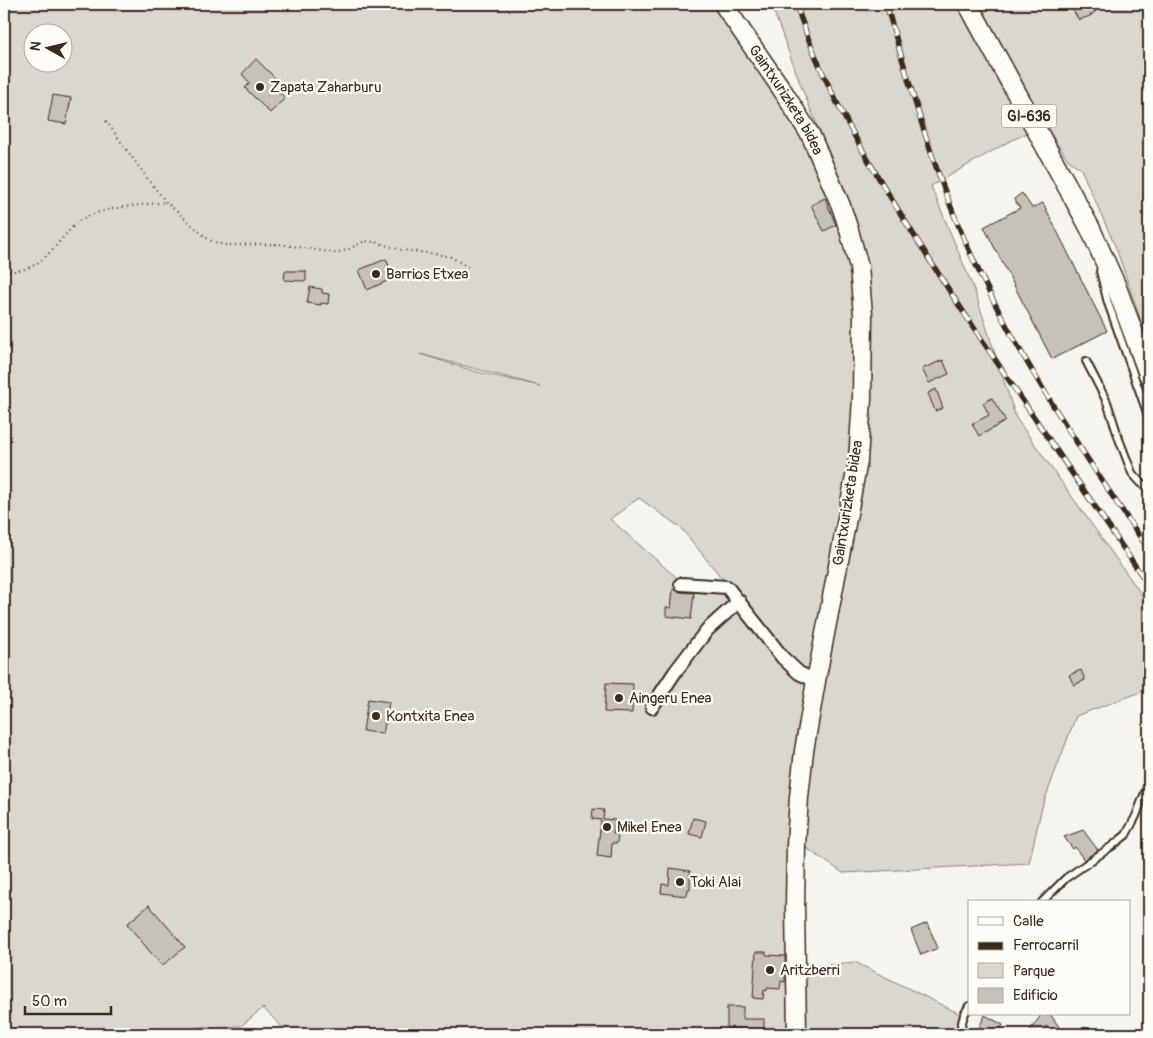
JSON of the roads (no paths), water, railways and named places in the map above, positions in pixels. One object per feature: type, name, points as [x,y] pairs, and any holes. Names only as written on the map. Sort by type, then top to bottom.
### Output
[{"type":"main road","name":"Gaintxurizketa bidea","points":[[723,4],[781,88],[811,136],[841,206],[859,267],[863,324],[862,398],[858,461],[816,681],[804,751],[799,797],[796,835],[795,908],[797,1034]]},
{"type":"main road","name":"GI-636","points":[[968,4],[1090,228],[1116,286],[1149,375]]},
{"type":"street","points":[[681,584],[727,587],[783,658],[800,673],[816,681]]},
{"type":"street","points":[[652,707],[706,630],[739,601]]},
{"type":"lane","points":[[1090,228],[1108,303],[1149,418]]},
{"type":"lane","points":[[1086,361],[1107,402],[1132,473],[1141,483],[1149,488]]},
{"type":"lane","points":[[1044,900],[1066,878],[1126,834],[1136,816],[1149,782]]},
{"type":"lane","points":[[960,1034],[964,1015],[968,1008]]},
{"type":"railway","points":[[796,4],[823,74],[876,174],[988,350],[1149,586]]},
{"type":"railway","points":[[886,4],[940,178],[950,206],[981,276],[1024,357],[1097,474],[1149,550]]},
{"type":"place","name":"Zapata Zaharburu","points":[[260,87]]},
{"type":"place","name":"Barrios Etxea","points":[[376,274]]},
{"type":"place","name":"Aingeru Enea","points":[[619,698]]},
{"type":"place","name":"Kontxita Enea","points":[[376,716]]},
{"type":"place","name":"Mikel Enea","points":[[607,827]]},
{"type":"place","name":"Toki Alai","points":[[680,882]]},
{"type":"place","name":"Aritzberri","points":[[770,970]]}]
